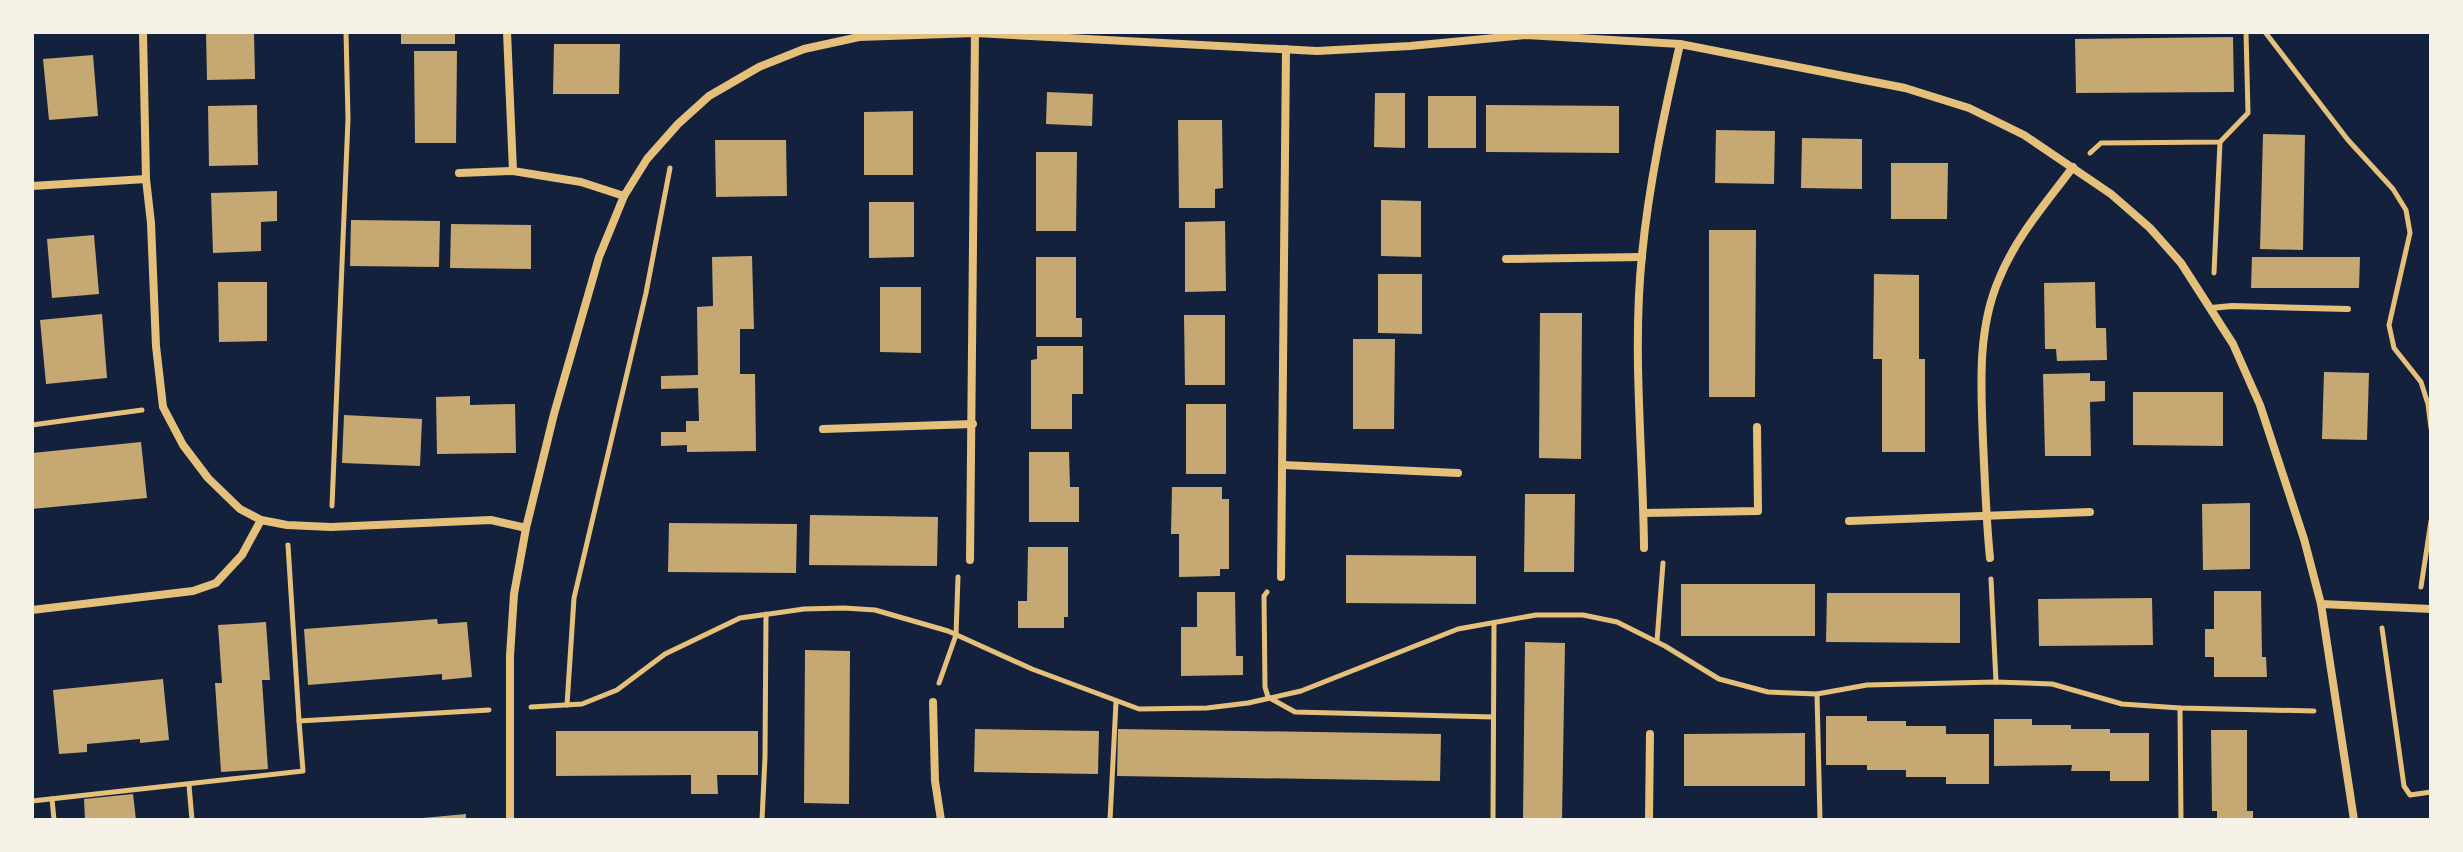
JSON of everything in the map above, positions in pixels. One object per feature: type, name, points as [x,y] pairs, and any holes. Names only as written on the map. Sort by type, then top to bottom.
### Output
[{"type":"street","points":[[143,32],[146,179],[156,346],[163,407],[183,445],[208,478],[240,509],[261,520],[287,525],[331,527],[491,520],[526,528]]},
{"type":"street","points":[[507,32],[513,171]]},
{"type":"street","points":[[970,560],[975,33]]},
{"type":"street","points":[[510,820],[514,594],[526,528],[554,414],[599,257],[624,196],[647,159],[678,124],[709,96],[759,67],[838,36],[975,33],[1166,37],[1317,51],[1410,46],[1526,34],[1680,44],[1905,88],[1969,108],[2024,135],[2111,194],[2150,228],[2181,263],[2233,344],[2260,405],[2304,539],[2321,604],[2354,820]]},
{"type":"street","points":[[1644,548],[1638,363],[1642,257],[1652,176],[1680,44]]},
{"type":"street","points":[[1281,577],[1286,49]]},
{"type":"street","points":[[1990,558],[1981,382],[1983,347],[1992,295],[2025,229],[2073,167]]},
{"type":"street","points":[[459,173],[513,171],[581,182],[624,196]]},
{"type":"street","points":[[32,186],[146,179]]},
{"type":"street","points":[[1506,259],[1642,257]]},
{"type":"street","points":[[823,429],[973,424]]},
{"type":"street","points":[[1644,513],[1758,511],[1757,427]]},
{"type":"street","points":[[1283,465],[1458,473]]},
{"type":"street","points":[[1849,521],[2090,512]]},
{"type":"street","points":[[32,610],[193,591],[216,583],[242,555],[261,520]]},
{"type":"street","points":[[2321,604],[2431,609]]},
{"type":"street","points":[[933,702],[935,781],[941,820]]},
{"type":"street","points":[[1649,820],[1650,734]]},
{"type":"lane","points":[[2210,306],[2348,309]]},
{"type":"path","points":[[331,527],[348,119],[346,32]]},
{"type":"path","points":[[2210,306],[2216,262],[2220,142],[2248,113],[2246,32]]},
{"type":"path","points":[[2265,32],[2340,130],[2393,189],[2406,210],[2410,233],[2389,325],[2394,348],[2421,382],[2431,428]]},
{"type":"path","points":[[567,705],[574,598],[646,293],[678,124]]},
{"type":"path","points":[[2073,167],[2101,143],[2220,142]]},
{"type":"path","points":[[32,425],[163,407]]},
{"type":"path","points":[[2418,609],[2431,521]]},
{"type":"path","points":[[32,801],[303,771],[287,525]]},
{"type":"path","points":[[1644,548],[1663,560],[1657,641]]},
{"type":"path","points":[[1990,558],[1996,682]]},
{"type":"path","points":[[933,702],[956,635],[956,579],[970,560]]},
{"type":"path","points":[[1281,577],[1264,596],[1265,687],[1268,697],[1295,712],[1493,717]]},
{"type":"path","points":[[2379,607],[2404,786],[2410,795],[2431,792]]},
{"type":"path","points":[[299,721],[582,704],[617,690],[665,654],[740,618],[804,609],[875,610],[956,635],[1032,669],[1139,709],[1207,708],[1248,703],[1301,691],[1458,629],[1536,615],[1583,615],[1617,622],[1657,641],[1719,679],[1768,692],[1817,694],[1867,685],[1996,682],[2052,684],[2122,704],[2339,711]]},
{"type":"path","points":[[762,820],[766,614]]},
{"type":"path","points":[[1493,820],[1494,623]]},
{"type":"path","points":[[1817,694],[1820,820]]},
{"type":"path","points":[[1110,820],[1116,702]]},
{"type":"path","points":[[2180,708],[2181,820]]},
{"type":"path","points":[[189,785],[192,820]]},
{"type":"path","points":[[52,799],[54,820]]},
{"type":"building","points":[[206,32],[254,32],[255,79],[207,80]]},
{"type":"building","points":[[401,32],[455,32],[455,44],[401,44]]},
{"type":"building","points":[[2233,37],[2234,92],[2076,93],[2075,39]]},
{"type":"building","points":[[554,44],[620,44],[619,94],[553,94]]},
{"type":"building","points":[[414,51],[457,51],[456,143],[415,143]]},
{"type":"building","points":[[93,55],[98,116],[49,120],[43,59]]},
{"type":"building","points":[[1047,92],[1093,94],[1092,126],[1046,124]]},
{"type":"building","points":[[1375,93],[1405,93],[1405,148],[1374,147]]},
{"type":"building","points":[[1428,96],[1476,96],[1476,148],[1428,148]]},
{"type":"building","points":[[257,105],[258,165],[209,166],[208,106]]},
{"type":"building","points":[[1486,105],[1619,106],[1619,153],[1486,152]]},
{"type":"building","points":[[913,111],[913,175],[864,175],[864,112]]},
{"type":"building","points":[[1178,120],[1222,120],[1223,188],[1215,189],[1215,208],[1179,208]]},
{"type":"building","points":[[1716,130],[1775,131],[1774,184],[1715,183]]},
{"type":"building","points":[[2263,134],[2305,135],[2303,250],[2260,249]]},
{"type":"building","points":[[1802,138],[1862,139],[1862,189],[1801,188]]},
{"type":"building","points":[[715,140],[786,140],[787,196],[716,197]]},
{"type":"building","points":[[1036,152],[1077,152],[1076,231],[1036,231]]},
{"type":"building","points":[[1891,163],[1948,163],[1947,219],[1891,219]]},
{"type":"building","points":[[277,191],[277,221],[261,222],[261,251],[213,253],[211,193]]},
{"type":"building","points":[[1381,200],[1421,201],[1421,257],[1381,256]]},
{"type":"building","points":[[869,202],[914,202],[914,257],[869,258]]},
{"type":"building","points":[[351,220],[440,221],[439,267],[350,266]]},
{"type":"building","points":[[1225,221],[1226,291],[1185,292],[1185,222]]},
{"type":"building","points":[[451,224],[531,225],[531,269],[450,268]]},
{"type":"building","points":[[1709,230],[1756,230],[1755,397],[1709,397]]},
{"type":"building","points":[[94,235],[99,294],[52,298],[47,239]]},
{"type":"building","points":[[752,256],[754,329],[740,329],[740,374],[755,374],[756,451],[687,452],[687,445],[661,446],[661,432],[686,432],[686,421],[699,421],[698,388],[661,389],[661,376],[698,375],[697,307],[713,306],[712,257]]},
{"type":"building","points":[[1036,257],[1076,257],[1076,318],[1082,318],[1082,337],[1036,337]]},
{"type":"building","points":[[2252,257],[2360,257],[2359,288],[2251,288]]},
{"type":"building","points":[[1378,274],[1422,274],[1422,334],[1378,333]]},
{"type":"building","points":[[1874,274],[1919,275],[1919,359],[1925,359],[1925,452],[1882,452],[1882,359],[1873,359]]},
{"type":"building","points":[[218,282],[267,282],[267,341],[219,342]]},
{"type":"building","points":[[2095,282],[2096,328],[2106,328],[2107,360],[2057,361],[2056,349],[2045,349],[2044,283]]},
{"type":"building","points":[[880,287],[921,287],[921,353],[880,352]]},
{"type":"building","points":[[1540,313],[1582,313],[1581,459],[1539,458]]},
{"type":"building","points":[[102,314],[107,378],[46,384],[40,320]]},
{"type":"building","points":[[1184,315],[1225,315],[1225,385],[1185,385]]},
{"type":"building","points":[[1353,339],[1395,339],[1394,429],[1353,429]]},
{"type":"building","points":[[1037,346],[1083,346],[1083,394],[1072,394],[1072,429],[1031,429],[1031,360],[1037,359]]},
{"type":"building","points":[[2324,372],[2369,373],[2367,440],[2322,439]]},
{"type":"building","points":[[2090,373],[2090,381],[2105,381],[2105,401],[2090,402],[2091,456],[2045,456],[2043,374]]},
{"type":"building","points":[[2133,392],[2223,392],[2223,446],[2133,445]]},
{"type":"building","points":[[470,396],[470,405],[515,404],[516,453],[437,454],[436,397]]},
{"type":"building","points":[[1186,404],[1226,404],[1226,474],[1186,474]]},
{"type":"building","points":[[344,415],[422,419],[420,466],[342,463]]},
{"type":"building","points":[[141,442],[147,498],[32,509],[32,453]]},
{"type":"building","points":[[1029,452],[1069,452],[1070,487],[1079,487],[1079,522],[1029,522]]},
{"type":"building","points":[[1172,487],[1222,487],[1222,499],[1229,499],[1229,569],[1220,569],[1220,576],[1179,577],[1179,534],[1171,534]]},
{"type":"building","points":[[1525,494],[1575,494],[1574,572],[1524,572]]},
{"type":"building","points":[[2250,503],[2250,569],[2203,570],[2202,504]]},
{"type":"building","points":[[810,515],[938,517],[937,566],[809,565]]},
{"type":"building","points":[[669,523],[797,524],[796,573],[668,572]]},
{"type":"building","points":[[1028,547],[1068,547],[1068,617],[1064,617],[1064,628],[1018,628],[1018,601],[1027,601]]},
{"type":"building","points":[[1346,555],[1476,556],[1476,604],[1346,603]]},
{"type":"building","points":[[1681,584],[1815,584],[1815,636],[1681,636]]},
{"type":"building","points":[[2214,591],[2261,591],[2262,657],[2266,657],[2267,677],[2214,677],[2214,657],[2205,657],[2205,629],[2214,629]]},
{"type":"building","points":[[1197,592],[1235,592],[1236,656],[1243,656],[1243,675],[1181,676],[1181,627],[1197,627]]},
{"type":"building","points":[[1827,593],[1960,593],[1960,643],[1826,642]]},
{"type":"building","points":[[2152,598],[2153,645],[2039,646],[2038,599]]},
{"type":"building","points":[[437,619],[438,624],[467,622],[472,677],[442,680],[442,674],[308,685],[304,629]]},
{"type":"building","points":[[266,622],[270,680],[262,680],[268,769],[221,772],[215,683],[222,683],[218,625]]},
{"type":"building","points":[[1525,642],[1565,643],[1562,820],[1523,820]]},
{"type":"building","points":[[805,650],[850,651],[849,804],[804,803]]},
{"type":"building","points":[[163,679],[169,740],[140,743],[140,739],[87,744],[87,752],[59,754],[53,690]]},
{"type":"building","points":[[1826,716],[1867,716],[1867,721],[1906,721],[1906,726],[1946,726],[1946,734],[1989,734],[1989,784],[1946,784],[1946,777],[1906,777],[1906,770],[1867,770],[1867,765],[1826,765]]},
{"type":"building","points":[[1994,719],[2032,719],[2032,725],[2110,729],[2110,733],[2149,733],[2149,781],[2110,781],[2110,771],[2071,771],[2072,765],[1994,766]]},
{"type":"building","points":[[975,729],[1099,731],[1098,774],[974,772]]},
{"type":"building","points":[[1118,729],[1441,734],[1440,781],[1117,776]]},
{"type":"building","points":[[2211,730],[2247,730],[2247,811],[2253,811],[2253,820],[2217,820],[2217,811],[2212,811]]},
{"type":"building","points":[[556,731],[758,731],[758,775],[717,775],[718,794],[691,794],[691,775],[556,776]]},
{"type":"building","points":[[1805,733],[1805,786],[1684,786],[1684,734]]},
{"type":"building","points":[[133,794],[136,820],[85,820],[84,799]]},
{"type":"building","points":[[466,814],[466,820],[423,820],[423,818]]}]
